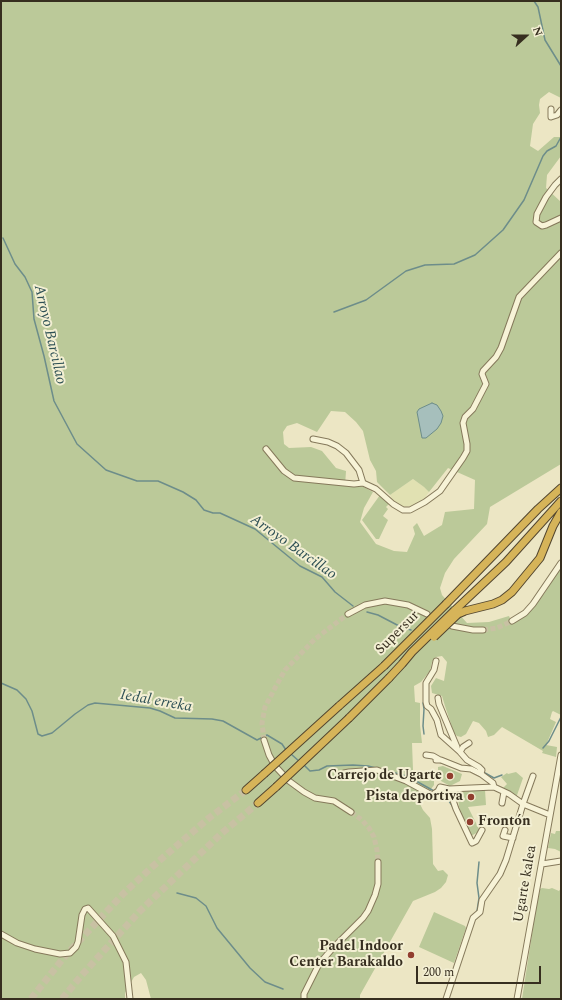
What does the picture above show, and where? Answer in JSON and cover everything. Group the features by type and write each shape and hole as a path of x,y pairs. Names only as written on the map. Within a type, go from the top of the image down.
{"highway":[{"name":"Supersur","path":"246,790 384,666 522,525 561,488"},
{"path":"456,613 506,562 561,501"},
{"path":"456,613 493,604 502,600 512,592 540,558 553,526 561,512"},
{"name":"Supersur","path":"258,803 349,718 402,664 414,656 456,613"}],"street":[{"path":"551,109 550,117 557,115 561,110"},
{"path":"561,179 554,185 546,197 537,214 536,222 542,226 546,226 561,218"},
{"path":"313,439 328,442 337,446 346,453 359,470 365,485 376,489 393,504 403,510 410,510 425,502 440,490 467,451 463,423 465,417 473,409 486,384 482,374 483,371 496,357 508,334 520,297 561,252"},
{"path":"266,449 284,471 294,478 354,484 363,482"},
{"path":"512,621 525,613 533,604 561,563"},
{"path":"348,614 365,605 385,601 408,605 427,614"},
{"path":"452,626 473,630 483,630"},
{"path":"436,661 426,683 427,706 431,709 437,720 441,735 467,760 479,767 482,770 481,774"},
{"path":"438,698 439,704 459,751"},
{"path":"264,740 269,755 275,766 289,781 315,798 334,801 351,812"},
{"path":"459,751 469,743"},
{"path":"426,755 433,756 438,760 461,768 471,769 493,783 494,787"},
{"name":"Ugarte kalea","path":"517,999 561,755"},
{"path":"344,773 378,770 406,781 432,796 440,787 449,789 494,787 523,804 550,815"},
{"path":"446,999 473,918 480,912 482,900 500,874 533,776"},
{"path":"449,789 456,809 472,842 476,841 482,830"},
{"path":"502,803 504,792"},
{"path":"505,830 503,836 513,838"},
{"path":"544,851 545,856 553,862"},
{"path":"542,864 561,861"},
{"path":"304,999 304,994 319,964 368,911 378,884 378,862"},
{"path":"1,934 17,943 35,949 60,954 70,953 76,947 82,915 85,909 88,908 113,936 126,962 130,984 130,999"}],"green space":[{"path":"1,1 561,1 561,98 549,92 540,99 540,113 533,124 530,146 538,151 554,137 561,137 561,156 547,175 546,188 561,202 561,464 490,507 487,524 454,559 445,573 440,588 442,595 467,623 489,622 509,616 512,623 535,604 544,594 561,567 561,715 553,711 552,712 550,719 556,722 546,745 557,747 556,757 542,753 543,751 502,727 494,735 488,737 486,731 479,723 473,721 466,734 461,737 457,736 454,733 442,696 432,693 431,686 436,678 444,681 447,662 442,656 436,657 432,662 430,671 421,682 414,686 415,702 420,703 422,743 412,743 413,770 434,776 434,785 420,804 430,818 432,829 433,864 438,871 443,870 448,875 446,882 441,888 413,901 360,995 360,999 151,999 146,980 141,973 134,977 125,993 125,999 1,999","holes":["331,411 345,412 363,431 370,460 376,471 377,482 390,495 413,479 429,492 448,468 475,480 474,509 445,512 442,525 424,536 417,523 413,527 415,534 407,552 394,551 376,544 360,522 364,508 373,492 362,486 345,486 346,471 336,468 322,451 311,447 289,448 284,444 283,432 287,426 297,423 317,432"]},
{"path":"413,479 429,492 424,499 418,503 412,506 402,507 392,499 390,495"},
{"path":"380,495 390,503 386,507 388,509 383,516 388,520 379,539 376,539 362,520"},
{"name":"Carrejo de Ugarte","path":"443,766 462,774 460,781 450,786 441,781 439,778 438,767"},
{"path":"516,772 523,778 516,798 503,788 507,784 501,777 507,773"},
{"path":"485,790 486,805 468,807 480,831 471,836 460,813 457,792"},
{"path":"556,831 561,831 561,852 548,848 551,833 555,834"},
{"path":"552,888 559,891 561,888 561,999 522,999 536,908 540,889"},
{"path":"434,912 465,926 466,928 454,963 419,947"}],"water":[{"path":"432,403 437,405 441,411 443,416 441,423 437,429 426,438 422,438 417,412 419,409"}],"waterway":[{"path":"534,1 538,7 545,40 561,66"},
{"path":"334,312 366,300 406,271 425,265 454,264 475,255 503,230 524,200 543,156 547,151 556,146 561,137"},
{"name":"Arroyo Barcillao","path":"3,238 15,264 25,277 32,292 34,319 54,401 77,444 106,470 137,481 158,481 183,492 196,500 204,510 213,513 220,513 255,529 300,566 322,577 335,592 353,606"},
{"name":"Arroyo Barcillao","path":"367,612 378,615 401,627 411,630"},
{"name":"Iedal erreka","path":"1,683 17,690 26,699 32,711 38,734 42,736 52,733 75,714 88,705 95,703 150,708 175,718 212,719 223,721 257,740 267,735 282,744 286,750"},
{"name":"Arroyo Barcillao","path":"423,703 424,734"},
{"name":"Arroyo Barcillao","path":"543,748 549,741 561,717"},
{"name":"Iedal erreka","path":"291,754 300,762"},
{"path":"303,764 310,771 319,770 327,766 368,766 407,776 434,791"},
{"name":"Arroyo Barcillao","path":"485,773 494,778 502,775"},
{"path":"437,793 447,798 453,807"},
{"path":"477,911 479,898 477,883 479,862"},
{"path":"177,893 196,898 206,906 217,928 250,968 265,982 283,989"}],"tunnel":[{"path":"264,740 262,723 265,707 285,670 315,639 348,614"},
{"path":"483,630 497,628 512,621"},
{"path":"31,999 65,956 123,894 209,818 246,790"},
{"path":"62,999 140,911 222,833 258,803"},
{"path":"351,812 362,820 374,837 378,862"}],"place":[{"name":"Carrejo de Ugarte","path":"450,776"},
{"name":"Pista deportiva","path":"471,797"},
{"name":"Frontón","path":"470,822"},
{"name":"Padel Indoor Center Barakaldo","path":"411,955"}]}
